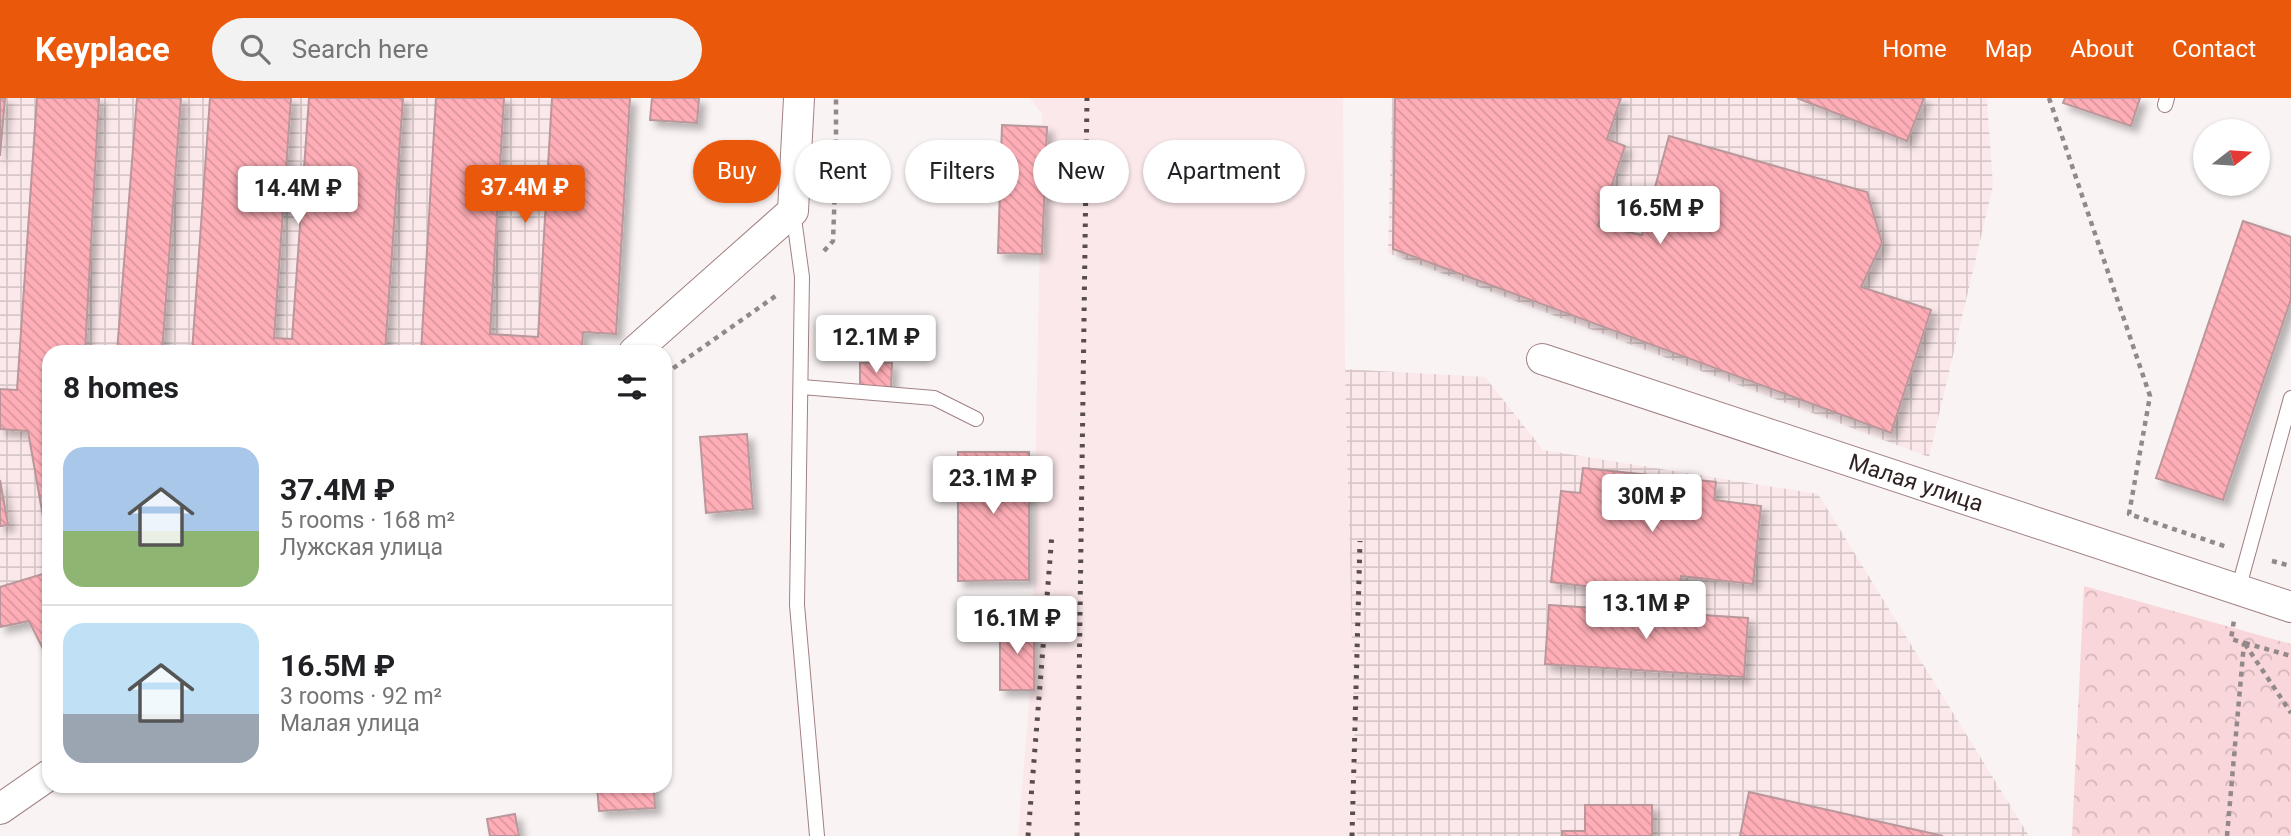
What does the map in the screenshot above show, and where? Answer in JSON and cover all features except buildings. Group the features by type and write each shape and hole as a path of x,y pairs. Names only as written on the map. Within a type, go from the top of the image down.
{"street":[{"path":"642,345 793,211 799,98"},
{"name":"Малая улица","path":"1542,359 2291,607"},
{"path":"0,809 42,780"}],"lane":[{"path":"793,211 802,277 797,605 817,836"},
{"path":"802,387 934,398 976,419"},
{"path":"2238,590 2291,398"}],"path":[{"path":"2049,98 2150,396 2129,514 2291,566"},
{"path":"2238,590 2231,639 2291,656"},
{"path":"2244,643 2291,713"},
{"path":"2227,836 2244,643"}],"shaded area":[{"path":"0,98 630,98 616,334 583,332 582,345 42,345 42,647 29,621 0,627"},
{"path":"1030,98 1343,98 1345,369 1357,836 1018,836 1029,704 1033,603 1040,203 1129,203 1129,140 1042,140 1042,114"},
{"path":"1392,98 1987,98 1993,186 1929,457 1388,253"},
{"path":"1345,369 1485,377 1543,450 1818,494 2029,836 1357,836"}],"green space":[{"path":"2084,586 2291,644 2291,836 2072,836"}],"railway":[{"path":"1077,836 1087,98"},
{"path":"1028,836 1052,534"},
{"path":"1352,836 1360,541"}]}
